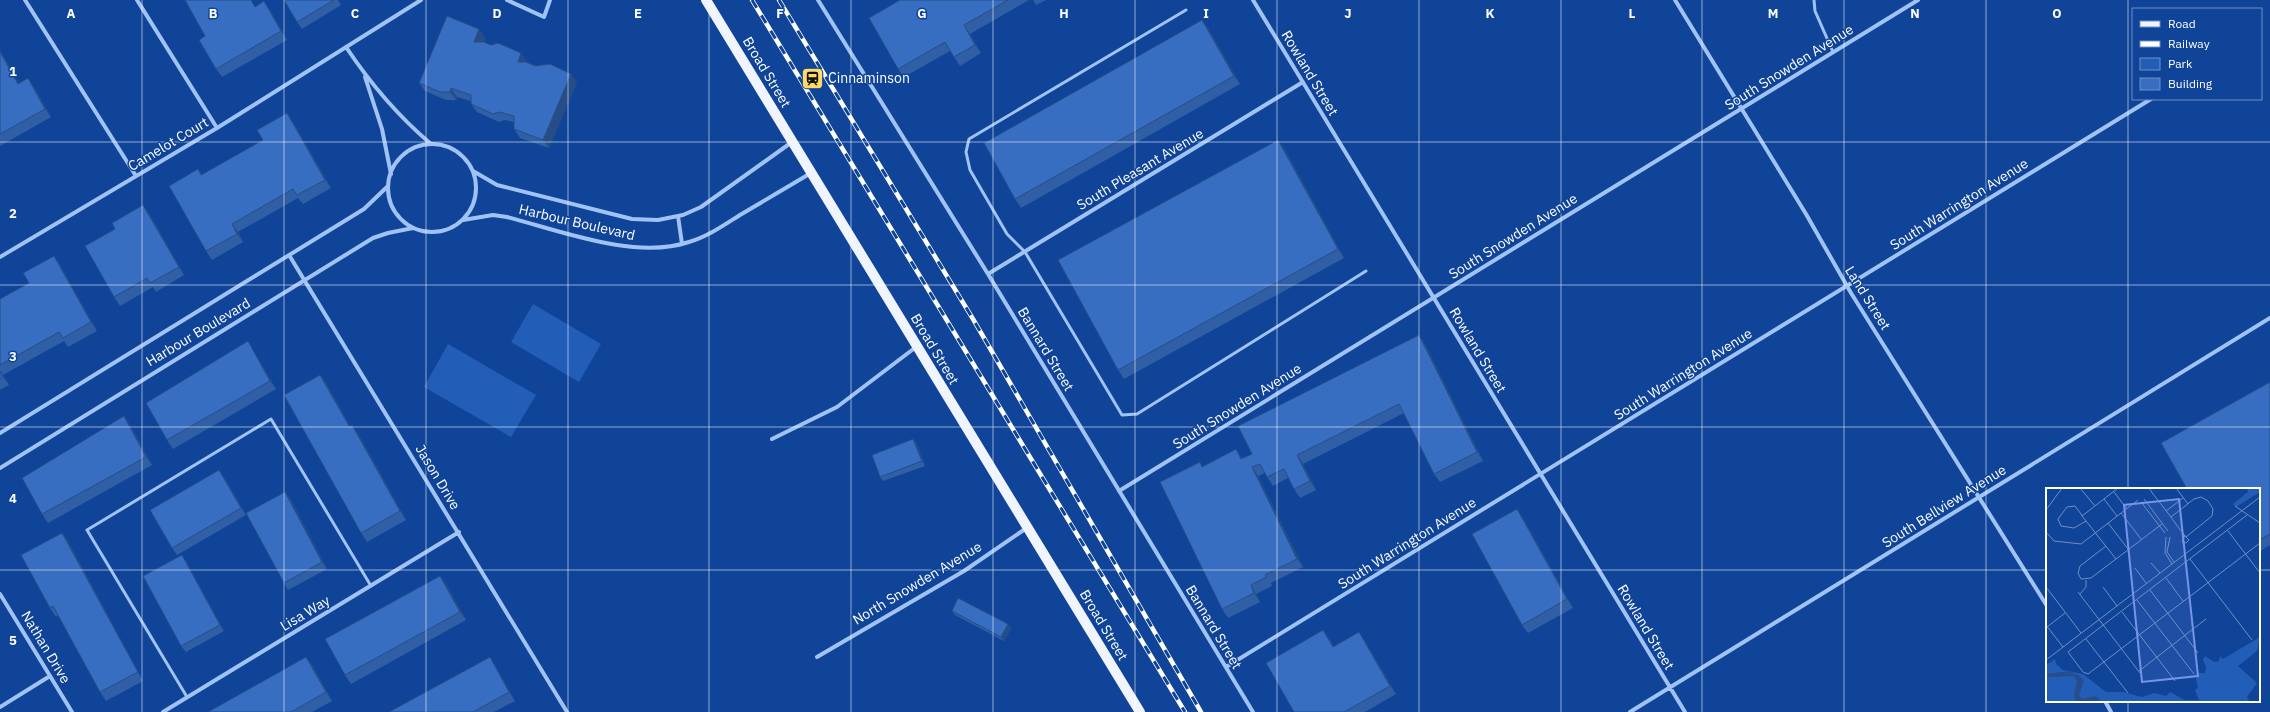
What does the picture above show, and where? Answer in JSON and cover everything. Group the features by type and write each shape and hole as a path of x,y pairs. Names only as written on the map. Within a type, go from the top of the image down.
{"main road":[{"name":"Broad Street","path":"706,0 1140,712"}],"street":[{"path":"24,0 136,176"},
{"path":"138,0 217,128"},
{"name":"Camelot Court","path":"0,257 217,128 420,0"},
{"path":"507,0 544,17 550,0"},
{"name":"Bannard Street","path":"818,0 988,274 1253,712"},
{"name":"Rowland Street","path":"1253,0 1685,712"},
{"name":"Land Street","path":"1675,0 1806,214 1847,286 2046,604"},
{"name":"South Snowden Avenue","path":"1119,491 1918,0"},
{"path":"346,47 364,74 407,124 431,144"},
{"path":"364,74 382,129 390,174"},
{"name":"South Pleasant Avenue","path":"988,274 1303,82"},
{"name":"South Warrington Avenue","path":"1226,667 2149,100"},
{"name":"Harbour Boulevard","path":"472,171 497,185 632,219 658,220 678,216 701,207 793,142"},
{"path":"413,228 399,217 392,205 388,186 390,174 396,163 408,151 431,144"},
{"name":"Harbour Boulevard","path":"431,144 443,146 462,156 472,171 476,192 472,207 463,220"},
{"name":"Harbour Boulevard","path":"0,468 373,238 388,232 413,228 428,232 446,230 463,220 493,215 507,217 614,244 638,248 664,248 682,244 710,234 811,172"},
{"name":"Harbour Boulevard","path":"0,433 364,209 388,186"},
{"path":"678,216 682,244"},
{"name":"Jason Drive","path":"289,255 306,280 567,712"},
{"name":"South Bellview Avenue","path":"1630,712 2270,318"},
{"path":"772,439 837,407 917,346"},
{"name":"North Snowden Avenue","path":"817,657 964,571 1028,527"},
{"name":"Lisa Way","path":"163,712 459,532"},
{"name":"Nathan Drive","path":"0,594 72,712"},
{"path":"0,707 50,676"},
{"path":"2106,702 2111,712"}],"lane":[{"path":"1814,0 1815,11 1833,52"},
{"path":"1186,10 969,139 966,152 970,170 1007,234 1024,252 1122,415 1137,414 1366,271"},
{"path":"187,697 87,530 271,419 371,586"}],"green space":[{"path":"533,304 601,344 579,382 511,342"},
{"path":"448,344 536,395 511,437 424,387"}],"building":[{"path":"185,0 251,0 255,7 264,1 281,31 216,69 199,40 205,36"},
{"path":"284,0 334,0 297,22"},
{"path":"900,0 1008,0 964,25 975,45 954,57 945,42 898,69 869,18"},
{"path":"447,16 479,29 474,42 484,42 491,45 498,43 521,53 518,62 526,62 535,66 550,64 571,74 543,140 514,129 514,116 499,112 493,114 471,104 471,95 451,88 450,92 440,92 419,83"},
{"path":"1202,20 1234,76 1015,199 984,143"},
{"path":"0,52 18,84 28,78 45,109 0,134"},
{"path":"287,113 325,180 297,195 293,189 232,224 237,234 206,251 169,186 198,169 201,175 263,140 257,130"},
{"path":"1278,140 1338,249 1118,370 1058,260"},
{"path":"143,205 179,267 150,283 147,278 114,297 85,246 115,229 112,223"},
{"path":"54,256 91,322 63,338 59,332 0,365 0,299 29,283 23,273"},
{"path":"1419,335 1477,452 1434,474 1399,404 1297,455 1310,481 1294,489 1284,469 1267,477 1260,464 1252,467 1297,559 1265,575 1266,577 1251,585 1254,593 1222,609 1160,482 1200,462 1202,467 1236,449 1241,459 1252,454 1238,426"},
{"path":"248,341 270,381 167,440 146,403"},
{"path":"0,371 3,377 0,379"},
{"path":"320,375 349,426 352,425 400,511 361,533 284,395"},
{"path":"2270,382 2270,534 2260,539 2260,488 2186,488 2161,443"},
{"path":"124,416 146,457 42,514 22,478"},
{"path":"913,439 922,461 880,477 872,455"},
{"path":"219,470 241,508 172,548 150,510"},
{"path":"285,492 322,562 284,583 246,513"},
{"path":"1517,509 1567,599 1522,625 1472,534"},
{"path":"62,533 138,672 100,692 53,606 50,608 21,555"},
{"path":"182,555 220,625 181,646 143,576"},
{"path":"440,576 460,612 345,675 325,639"},
{"path":"958,598 1008,624 1001,637 952,611"},
{"path":"1323,630 1333,647 1359,632 1390,686 1344,712 1294,712 1266,663"},
{"path":"306,657 326,692 291,712 208,712"},
{"path":"490,657 509,692 473,712 389,712"}],"railway":[{"path":"752,0 1185,712"},
{"path":"779,0 973,319 1201,712"}],"place":[{"name":"Cinnaminson","path":"812,78"}]}
